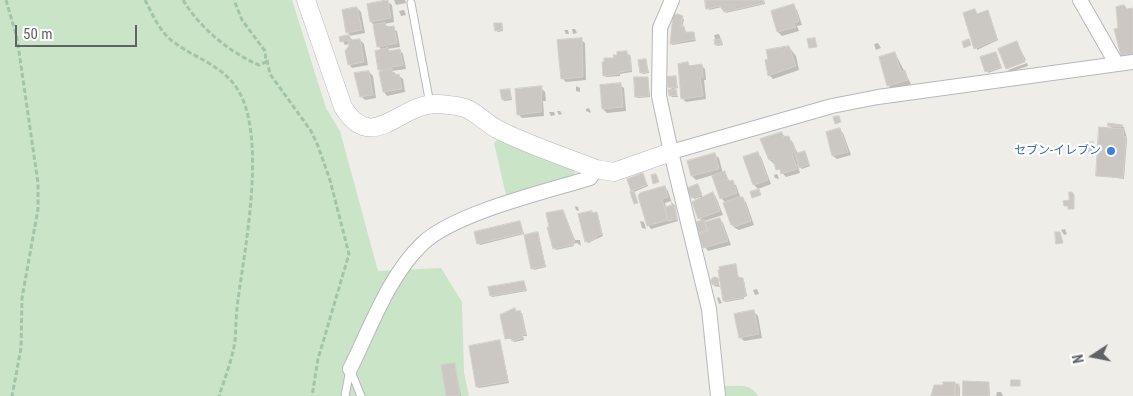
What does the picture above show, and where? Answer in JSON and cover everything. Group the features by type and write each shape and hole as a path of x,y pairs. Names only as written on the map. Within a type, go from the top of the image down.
{"street":[{"path":"306,0 343,107 359,126 374,128 385,126 397,118 430,104 465,108 496,128 596,169 614,172 671,152 832,106 878,97 1116,62 1133,62"},
{"path":"672,0 660,28 659,96 709,309 718,396"},
{"path":"1080,0 1116,62"},
{"path":"350,369 391,287 406,262 423,243 461,219 590,178 596,169"}],"lane":[{"path":"411,3 430,104"},
{"path":"345,396 350,369"},
{"path":"350,369 361,396"}],"path":[{"path":"6,0 17,38 38,183 38,210 22,298 21,348 12,396"},
{"path":"145,0 166,35 174,43 216,67 236,85 243,97 248,117 252,164 249,219 237,301 231,360 219,396"},
{"path":"183,0 190,11 212,35 241,57 259,65 267,60"},
{"path":"234,0 242,20 265,51 270,74 311,131 318,146 330,180 349,254 318,359 312,396"}],"green space":[{"path":"0,0 292,0 326,108 340,131 378,271 441,268 462,302 464,373 469,396 0,396"},
{"path":"500,137 573,166 576,178 511,198 506,195 494,143"},
{"path":"725,386 748,387 758,396 726,396"}],"building":[{"path":"388,0 391,18 370,22 367,4"},
{"path":"705,0 763,0 764,3 724,12 720,6 706,9"},
{"path":"794,4 799,21 794,23 796,27 777,32 771,11"},
{"path":"1124,5 1127,9 1132,8 1133,11 1133,55 1128,57 1127,54 1121,56 1114,29 1118,28 1116,7"},
{"path":"357,7 362,30 346,33 342,10"},
{"path":"975,9 977,14 988,10 997,39 974,49 963,13"},
{"path":"673,15 683,16 681,27 684,26 685,32 694,32 695,39 670,44"},
{"path":"385,23 386,27 394,26 397,43 377,47 373,25"},
{"path":"494,23 502,23 502,30 495,31"},
{"path":"349,35 350,40 340,42 339,37"},
{"path":"582,38 583,77 561,79 557,40"},
{"path":"815,38 817,47 809,48 807,39"},
{"path":"360,39 364,62 348,65 345,51 349,46 348,41"},
{"path":"721,39 722,44 715,45 714,40"},
{"path":"969,39 971,45 964,48 962,42"},
{"path":"1017,41 1025,62 1006,69 998,49"},
{"path":"789,46 796,66 768,76 765,60 768,59 766,50"},
{"path":"388,48 389,51 400,49 403,65 378,70 375,51"},
{"path":"627,51 627,55 630,55 631,70 603,76 602,62 604,62 604,58 614,58 613,55 617,55 617,52"},
{"path":"895,52 901,72 905,70 908,80 887,86 879,57"},
{"path":"996,52 1001,67 985,72 980,57"},
{"path":"646,59 648,72 640,73 638,60"},
{"path":"688,62 689,66 702,64 703,77 700,77 703,96 681,99 678,64"},
{"path":"392,69 393,75 399,74 402,89 383,92 379,72"},
{"path":"369,71 373,95 360,97 354,73"},
{"path":"676,76 677,87 668,88 667,77"},
{"path":"634,77 648,77 649,96 635,97"},
{"path":"621,83 623,107 602,109 600,85"},
{"path":"542,86 541,112 517,115 515,89"},
{"path":"510,89 511,98 502,100 500,90"},
{"path":"676,89 677,95 669,96 668,90"},
{"path":"839,116 841,122 835,124 833,117"},
{"path":"1108,123 1123,125 1122,127 1108,126"},
{"path":"1099,127 1124,129 1123,136 1126,137 1123,178 1096,176"},
{"path":"840,128 848,152 832,156 826,132"},
{"path":"782,132 783,137 789,136 791,143 793,143 796,152 792,153 797,169 781,174 780,169 776,170 773,159 769,160 760,139"},
{"path":"1093,142 1094,150 1085,152 1084,143"},
{"path":"805,151 809,164 799,168 795,154"},
{"path":"758,152 768,180 753,185 743,157"},
{"path":"715,153 719,169 691,176 687,161"},
{"path":"725,171 728,181 733,180 737,193 720,199 712,176"},
{"path":"643,173 647,185 631,191 627,179"},
{"path":"656,174 659,182 653,184 651,175"},
{"path":"698,184 702,195 691,198 687,188"},
{"path":"665,186 668,197 662,199 668,220 647,226 638,196 640,193"},
{"path":"759,189 761,195 752,198 750,192"},
{"path":"634,191 638,203 634,204 630,192"},
{"path":"713,192 720,211 698,219 692,202"},
{"path":"1069,192 1072,192 1074,195 1074,209 1068,209 1068,206 1064,206 1063,201 1069,200"},
{"path":"743,197 751,221 734,227 733,224 731,225 723,203"},
{"path":"674,205 677,219 668,221 665,207"},
{"path":"563,210 575,242 572,242 573,245 553,249 547,227 549,227 546,213"},
{"path":"592,211 592,213 597,212 602,234 596,236 596,239 585,242 578,214"},
{"path":"720,218 728,241 703,248 699,234 708,231 705,222"},
{"path":"704,220 707,230 699,233 696,222"},
{"path":"520,221 523,233 477,244 474,232"},
{"path":"538,232 545,266 531,269 524,235"},
{"path":"1055,232 1060,232 1063,243 1056,244"},
{"path":"736,264 738,277 743,278 746,295 743,298 723,301 719,267"},
{"path":"715,277 719,281 715,285 711,281"},
{"path":"524,281 526,290 490,296 488,287"},
{"path":"515,308 516,312 520,310 526,334 522,335 523,338 512,341 511,338 505,339 500,315"},
{"path":"754,310 759,334 739,338 734,314"},
{"path":"500,340 508,381 476,387 469,346"},
{"path":"455,363 460,396 446,396 441,365"},
{"path":"1011,380 1020,380 1020,386 1011,386"},
{"path":"963,381 989,382 989,396 963,396"},
{"path":"943,382 955,382 955,396 931,396 934,385 943,385"},
{"path":"955,384 959,384 959,396 955,396"}],"place":[{"name":"セブン-イレブン","path":"1111,151"}]}
